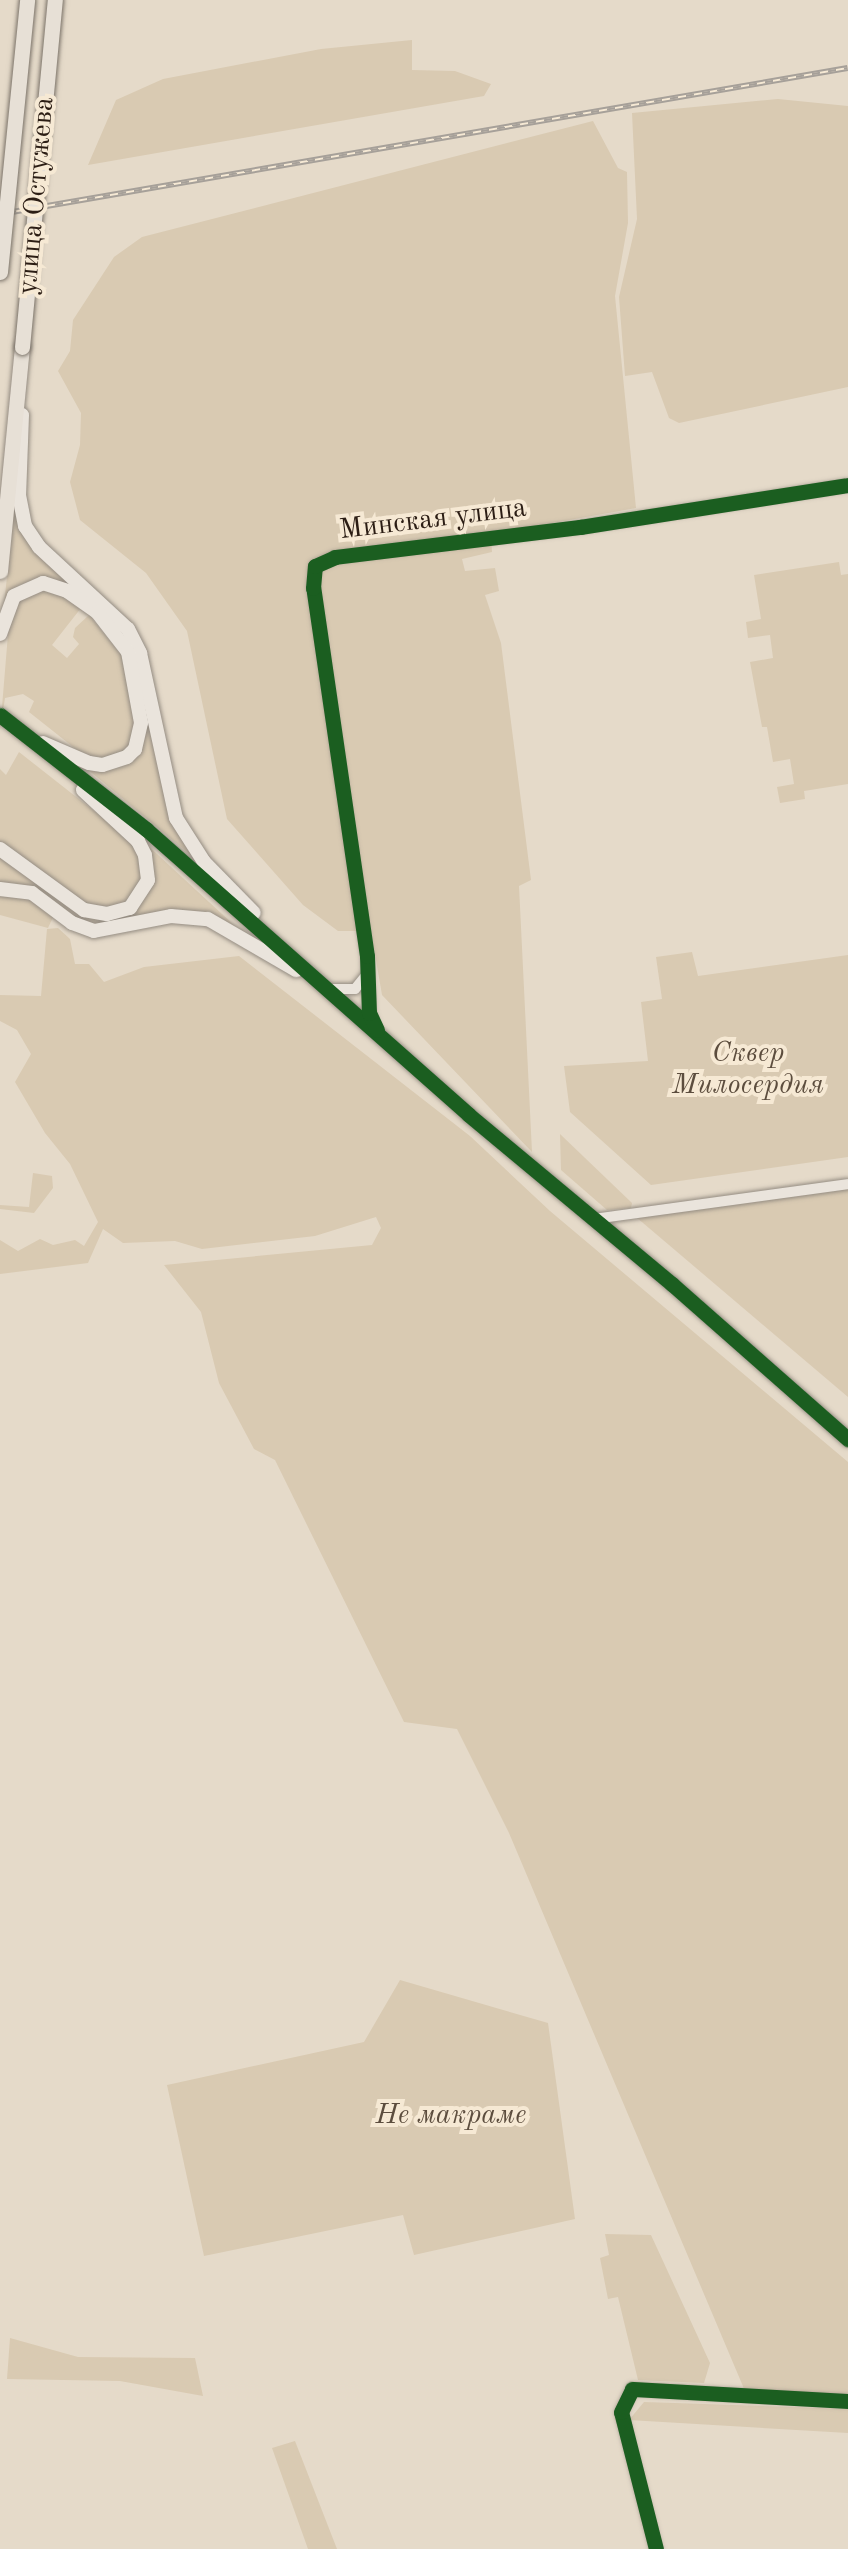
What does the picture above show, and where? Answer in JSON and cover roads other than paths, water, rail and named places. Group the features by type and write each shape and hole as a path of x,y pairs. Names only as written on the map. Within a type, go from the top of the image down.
{"main road":[{"name":"улица Остужева","path":"0,272 27,0"},
{"name":"улица Остужева","path":"0,571 55,0"}],"street":[{"path":"22,347 19,495 25,526 39,547 128,629 140,653 166,784 180,827 204,862 309,972"},
{"name":"Минская улица","path":"377,1030 369,1013 368,974 313,588 312,571 319,562 848,485"},
{"path":"0,634 14,596 43,584 66,590 96,612 128,652 141,723 135,748 127,757 114,763 88,763 28,737"},
{"path":"0,715 146,830 848,1439"},
{"path":"0,848 56,894 97,914 130,908 148,880 145,854 138,842 28,737"},
{"path":"0,889 24,890 72,923 94,931 171,916 208,918 326,988 355,989 368,974"},
{"path":"592,1220 848,1184"},
{"path":"656,2549 621,2412 632,2389 848,2401"}],"railway":[{"path":"0,214 848,68"}],"park label":[{"name":"Сквер Милосердия","path":"748,1070"},
{"name":"Не макраме","path":"451,2116"}]}
